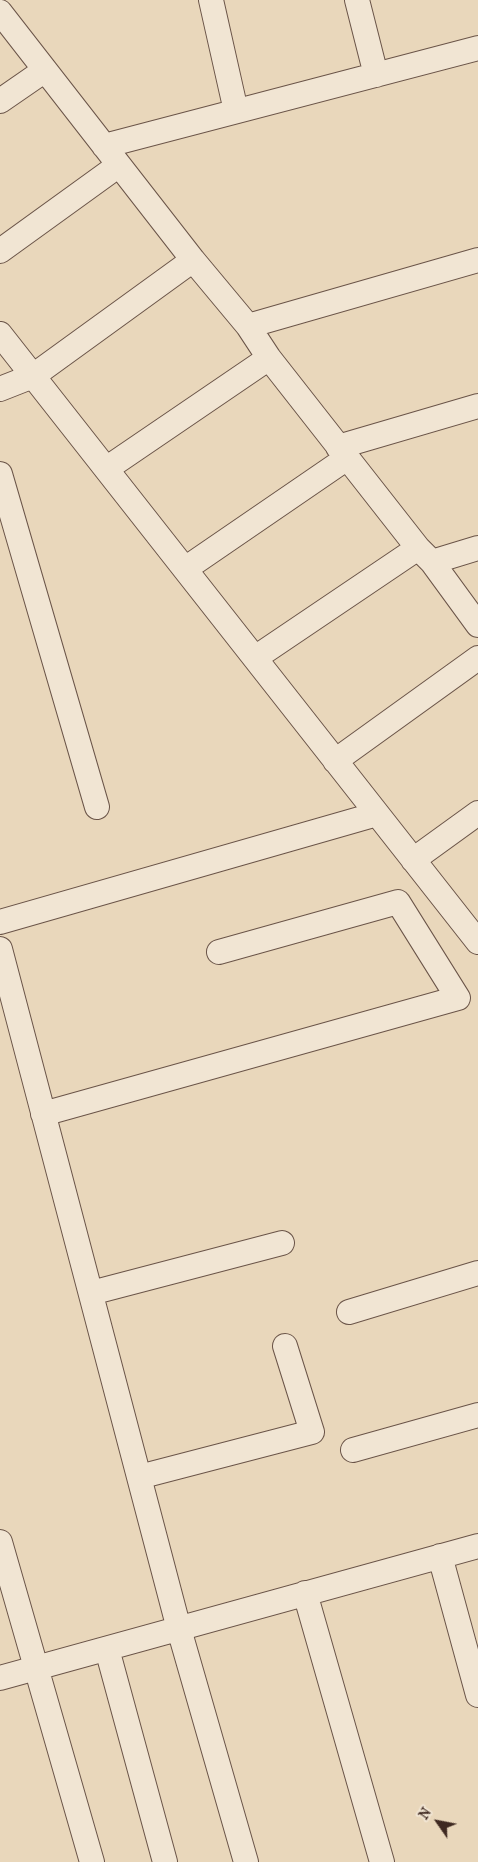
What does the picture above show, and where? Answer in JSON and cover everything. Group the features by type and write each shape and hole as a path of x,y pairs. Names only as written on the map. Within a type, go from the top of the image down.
{"street":[{"path":"210,0 236,111"},
{"path":"357,0 376,75"},
{"path":"0,12 193,260 248,326 269,358 478,625"},
{"path":"104,146 478,48"},
{"path":"0,101 45,70"},
{"path":"0,251 119,165"},
{"path":"0,390 33,376 193,260"},
{"path":"248,326 478,260"},
{"path":"0,334 478,942"},
{"path":"106,469 269,358"},
{"path":"185,569 343,452 478,406"},
{"path":"0,474 97,807"},
{"path":"255,658 425,555 478,548"},
{"path":"335,760 478,658"},
{"path":"413,860 478,813"},
{"path":"0,922 377,814"},
{"path":"43,1114 458,998 398,902 219,952"},
{"path":"0,948 179,1628 246,1862"},
{"path":"91,1293 282,1243"},
{"path":"349,1312 478,1273"},
{"path":"139,1477 312,1432 285,1346"},
{"path":"353,1450 478,1415"},
{"path":"0,1542 92,1862"},
{"path":"0,1678 478,1546"},
{"path":"440,1556 478,1694"},
{"path":"305,1594 382,1862"},
{"path":"107,1649 165,1862"}]}
